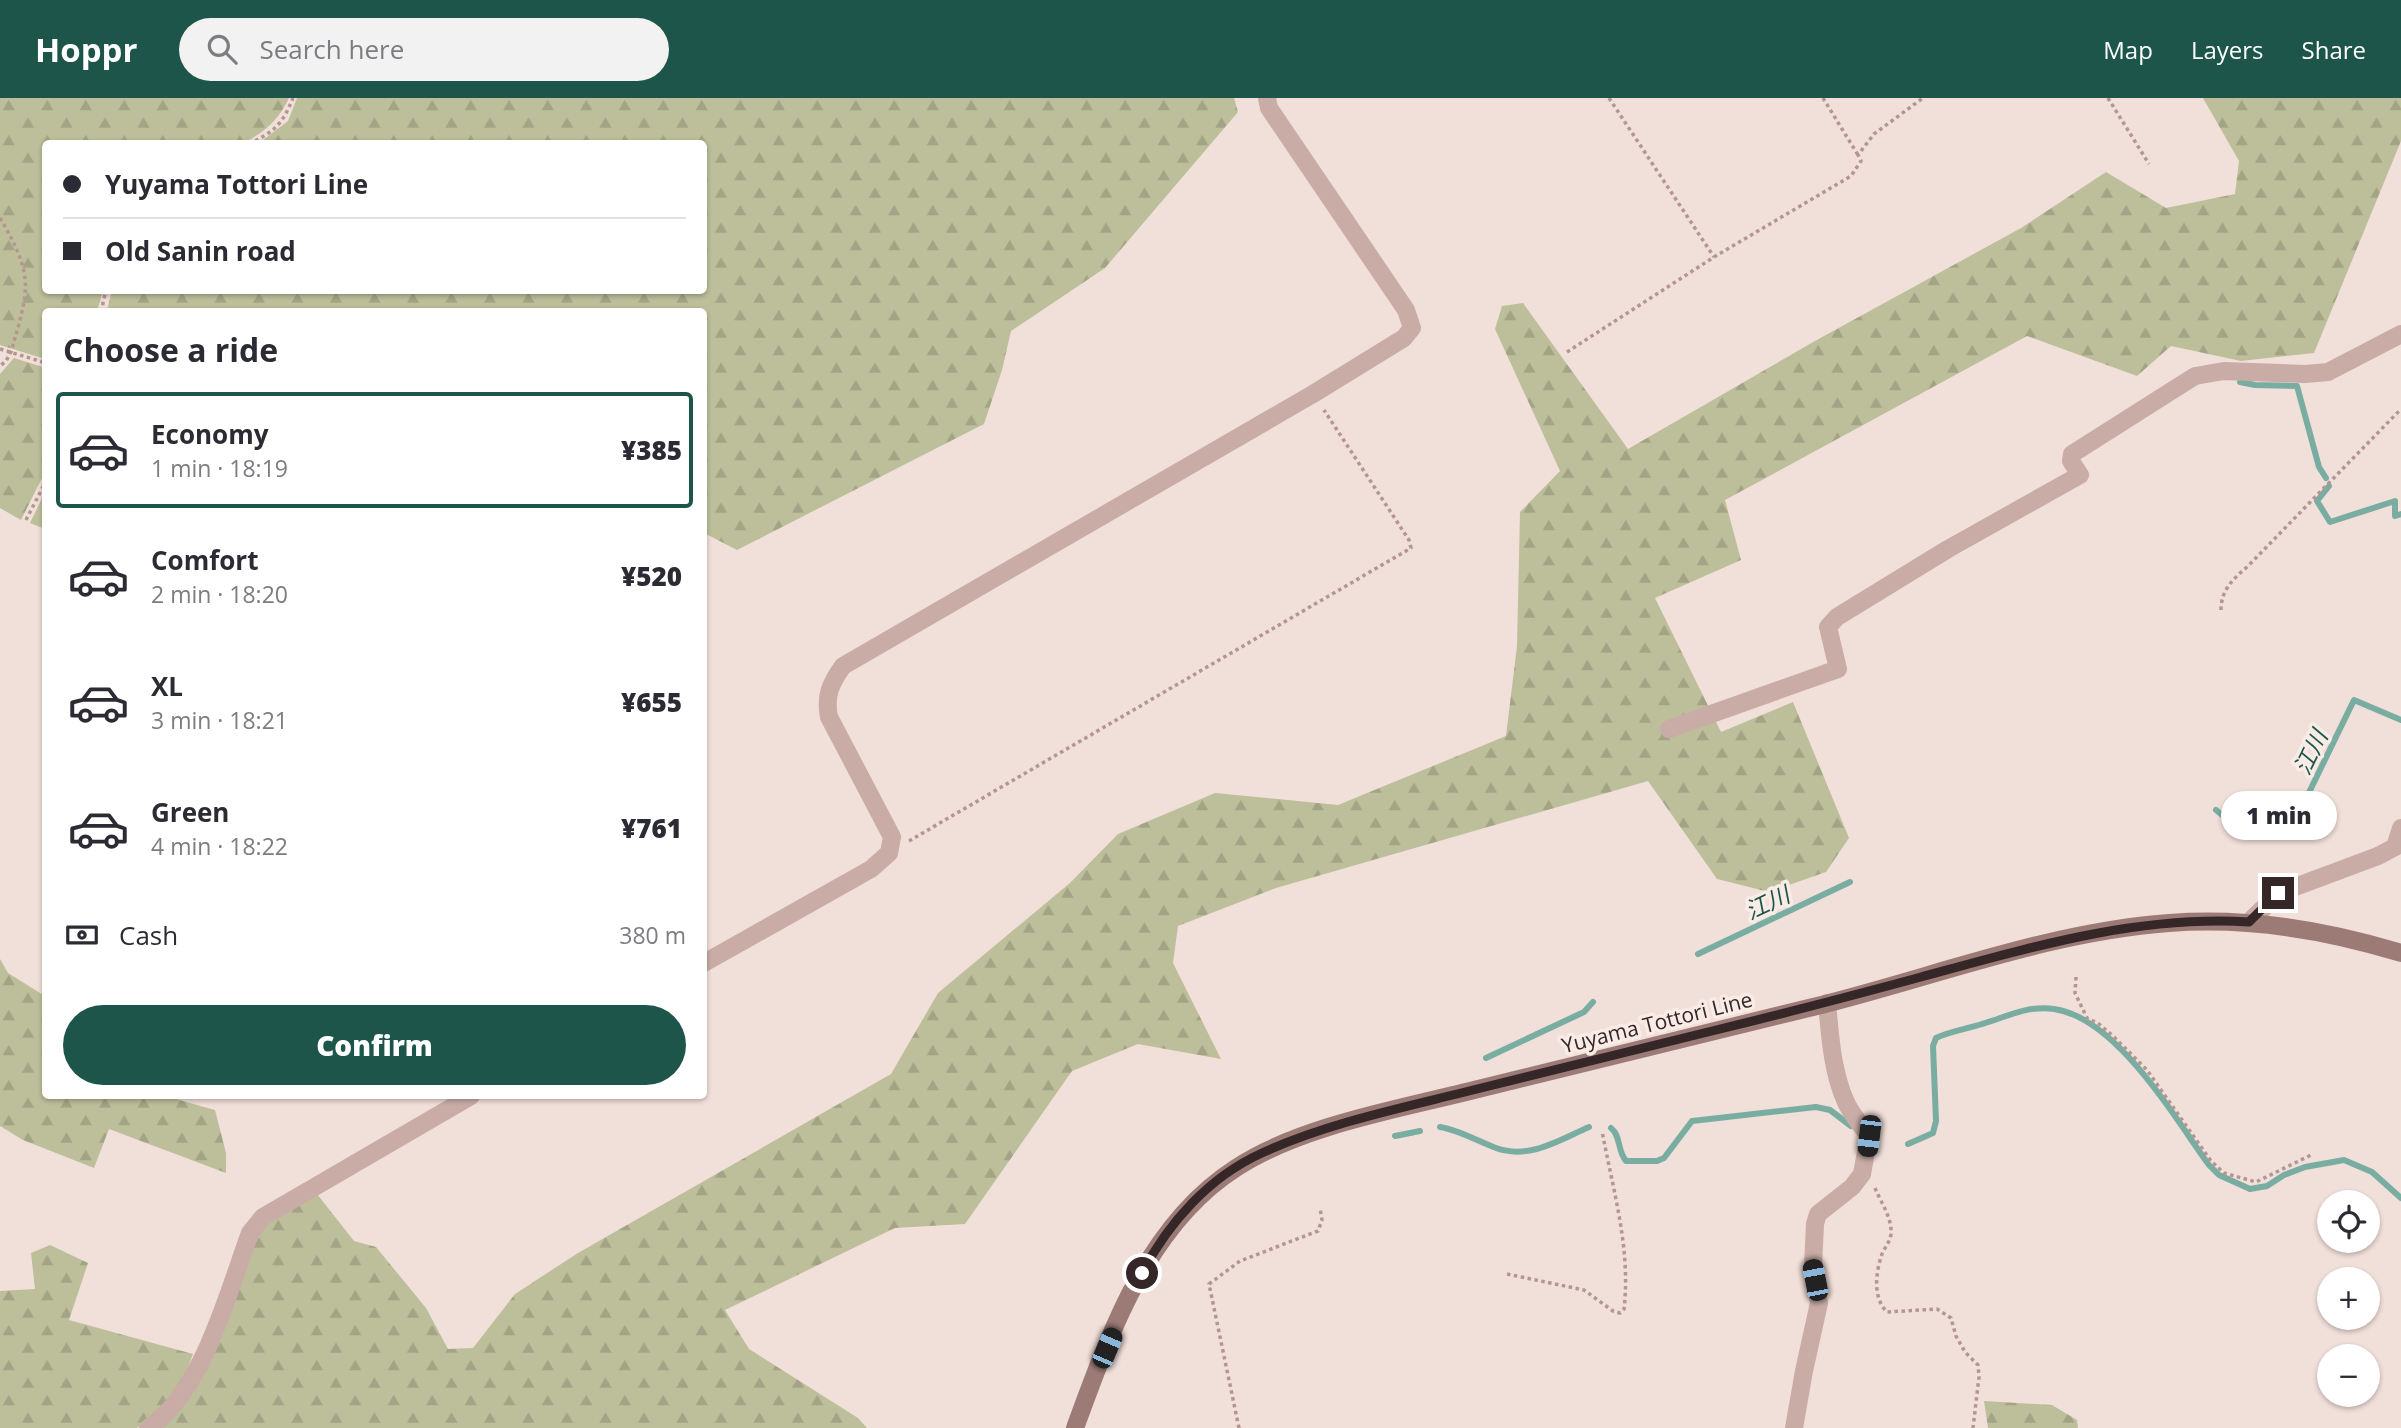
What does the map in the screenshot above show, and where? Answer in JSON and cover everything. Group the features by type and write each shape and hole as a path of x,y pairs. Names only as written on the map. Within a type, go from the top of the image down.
{"main road":[{"name":"Yuyama Tottori Line","path":"1074,1428 1115,1328 1149,1259 1179,1217 1196,1198 1236,1167 1260,1153 1290,1141 1371,1116 1827,1003 1997,956 2090,935 2163,923 2223,920 2347,939 2401,953"}],"street":[{"path":"707,961 871,869 889,853 892,837 829,717 826,701 831,683 843,666 1313,394 1404,338 1412,328 1406,310 1269,108 1267,98"},
{"path":"1670,729 1838,669 1828,626 1838,617 1948,549 2080,475 2071,461 2072,454 2195,376 2224,371 2305,374 2328,372 2401,334"},
{"path":"2249,922 2278,893 2398,848 2401,828"},
{"path":"1794,1428 1819,1303 1812,1266 1815,1224 1818,1214 1852,1187 1862,1174 1869,1136 1842,1092 1832,1046 1827,1003"},
{"path":"148,1428 183,1395 205,1353 250,1233 263,1217 466,1099"}],"path":[{"path":"257,140 284,120 293,98"},
{"path":"1609,98 1714,257"},
{"path":"1567,352 1714,257 1851,176 1861,161 1823,98"},
{"path":"1858,155 1874,134 1923,98"},
{"path":"2108,98 2149,164"},
{"path":"0,218 24,265 27,290 11,352 0,366"},
{"path":"0,349 42,362"},
{"path":"889,853 1411,548 1409,540 1313,394"},
{"path":"2221,610 2221,600 2231,580 2247,567 2401,409"},
{"path":"26,520 42,489"},
{"path":"2076,977 2075,993 2087,1018 2114,1037 2147,1070 2186,1128 2211,1161 2224,1173 2256,1182 2311,1154"},
{"path":"1507,1274 1584,1290 1613,1311 1620,1313 1623,1310 1626,1293 1620,1220 1602,1130"},
{"path":"1871,1177 1891,1225 1891,1239 1883,1251 1875,1278 1882,1307 1887,1312 1937,1309 1951,1318 1956,1336 1965,1352 1978,1365 1973,1428"},
{"path":"1239,1428 1209,1284 1240,1261 1318,1231 1322,1220 1320,1208"}],"green space":[{"path":"0,98 289,98 270,125 248,140 42,140 42,294 102,294 98,308 42,308 42,358 0,345"},
{"path":"297,98 1234,98 1238,112 1105,268 1011,331 1002,370 984,424 737,550 707,535 707,308 108,308 111,294 707,294 707,140 263,140 288,121"},
{"path":"2203,98 2401,98 2401,141 2314,353 2241,361 2171,346 2137,376 2027,336 1725,500 1741,560 1655,598 1721,732 1793,702 1849,838 1826,872 1769,892 1717,879 1648,781 1276,888 1178,926 1173,963 1221,1059 1138,1044 1072,1071 965,1224 895,1228 725,1310 749,1349 858,1418 867,1428 160,1428 252,1240 269,1222 317,1194 354,1241 376,1247 426,1308 448,1349 473,1348 515,1294 578,1253 891,1074 938,993 1070,883 1118,834 1215,793 1338,805 1506,736 1517,646 1520,512 1560,471 1495,329 1502,306 1523,303 1628,449 1815,341 2021,228 2106,172 2166,208 2235,194 2239,161"},
{"path":"14,358 42,367 42,478 21,520 0,508 0,374"},
{"path":"42,498 42,528 30,523"},
{"path":"0,959 8,973 42,994 42,1099 176,1099 215,1110 226,1153 226,1173 109,1129 94,1168 23,1140 0,1126"},
{"path":"50,1245 88,1263 69,1320 193,1354 180,1389 157,1413 137,1428 0,1428 0,1291 35,1289 31,1253"},
{"path":"1984,1401 2052,1405 2077,1420 2078,1428 1988,1428"}],"waterway":[{"path":"2240,382 2297,386 2319,467 2326,478"},
{"path":"2329,486 2317,501 2330,522 2395,501 2395,516 2401,514"},
{"name":"江川","path":"2216,810 2232,823 2242,827 2253,806 2265,805 2300,811 2354,700 2401,720"},
{"name":"江川","path":"1698,954 1850,882"},
{"name":"江川","path":"1486,1058 1584,1012 1593,1002"},
{"path":"1908,1144 1933,1133 1936,1121 1933,1046 1936,1038 2026,1010 2054,1009 2077,1016 2100,1030 2122,1050 2142,1072 2219,1175 2250,1189 2267,1186 2284,1175 2305,1167 2344,1160 2372,1172 2401,1198"},
{"path":"1611,1128 1626,1161 1657,1161 1664,1158 1692,1121 1816,1107 1830,1110 1851,1126"},
{"path":"1440,1127 1496,1148 1520,1152 1544,1147 1589,1127"},
{"path":"1395,1136 1420,1131"}],"route":[{"path":"1142,1273 1164,1235 1196,1198 1215,1182 1260,1153 1321,1130 1827,1003 2044,944 2163,923 2223,920 2249,922 2278,893"}]}
